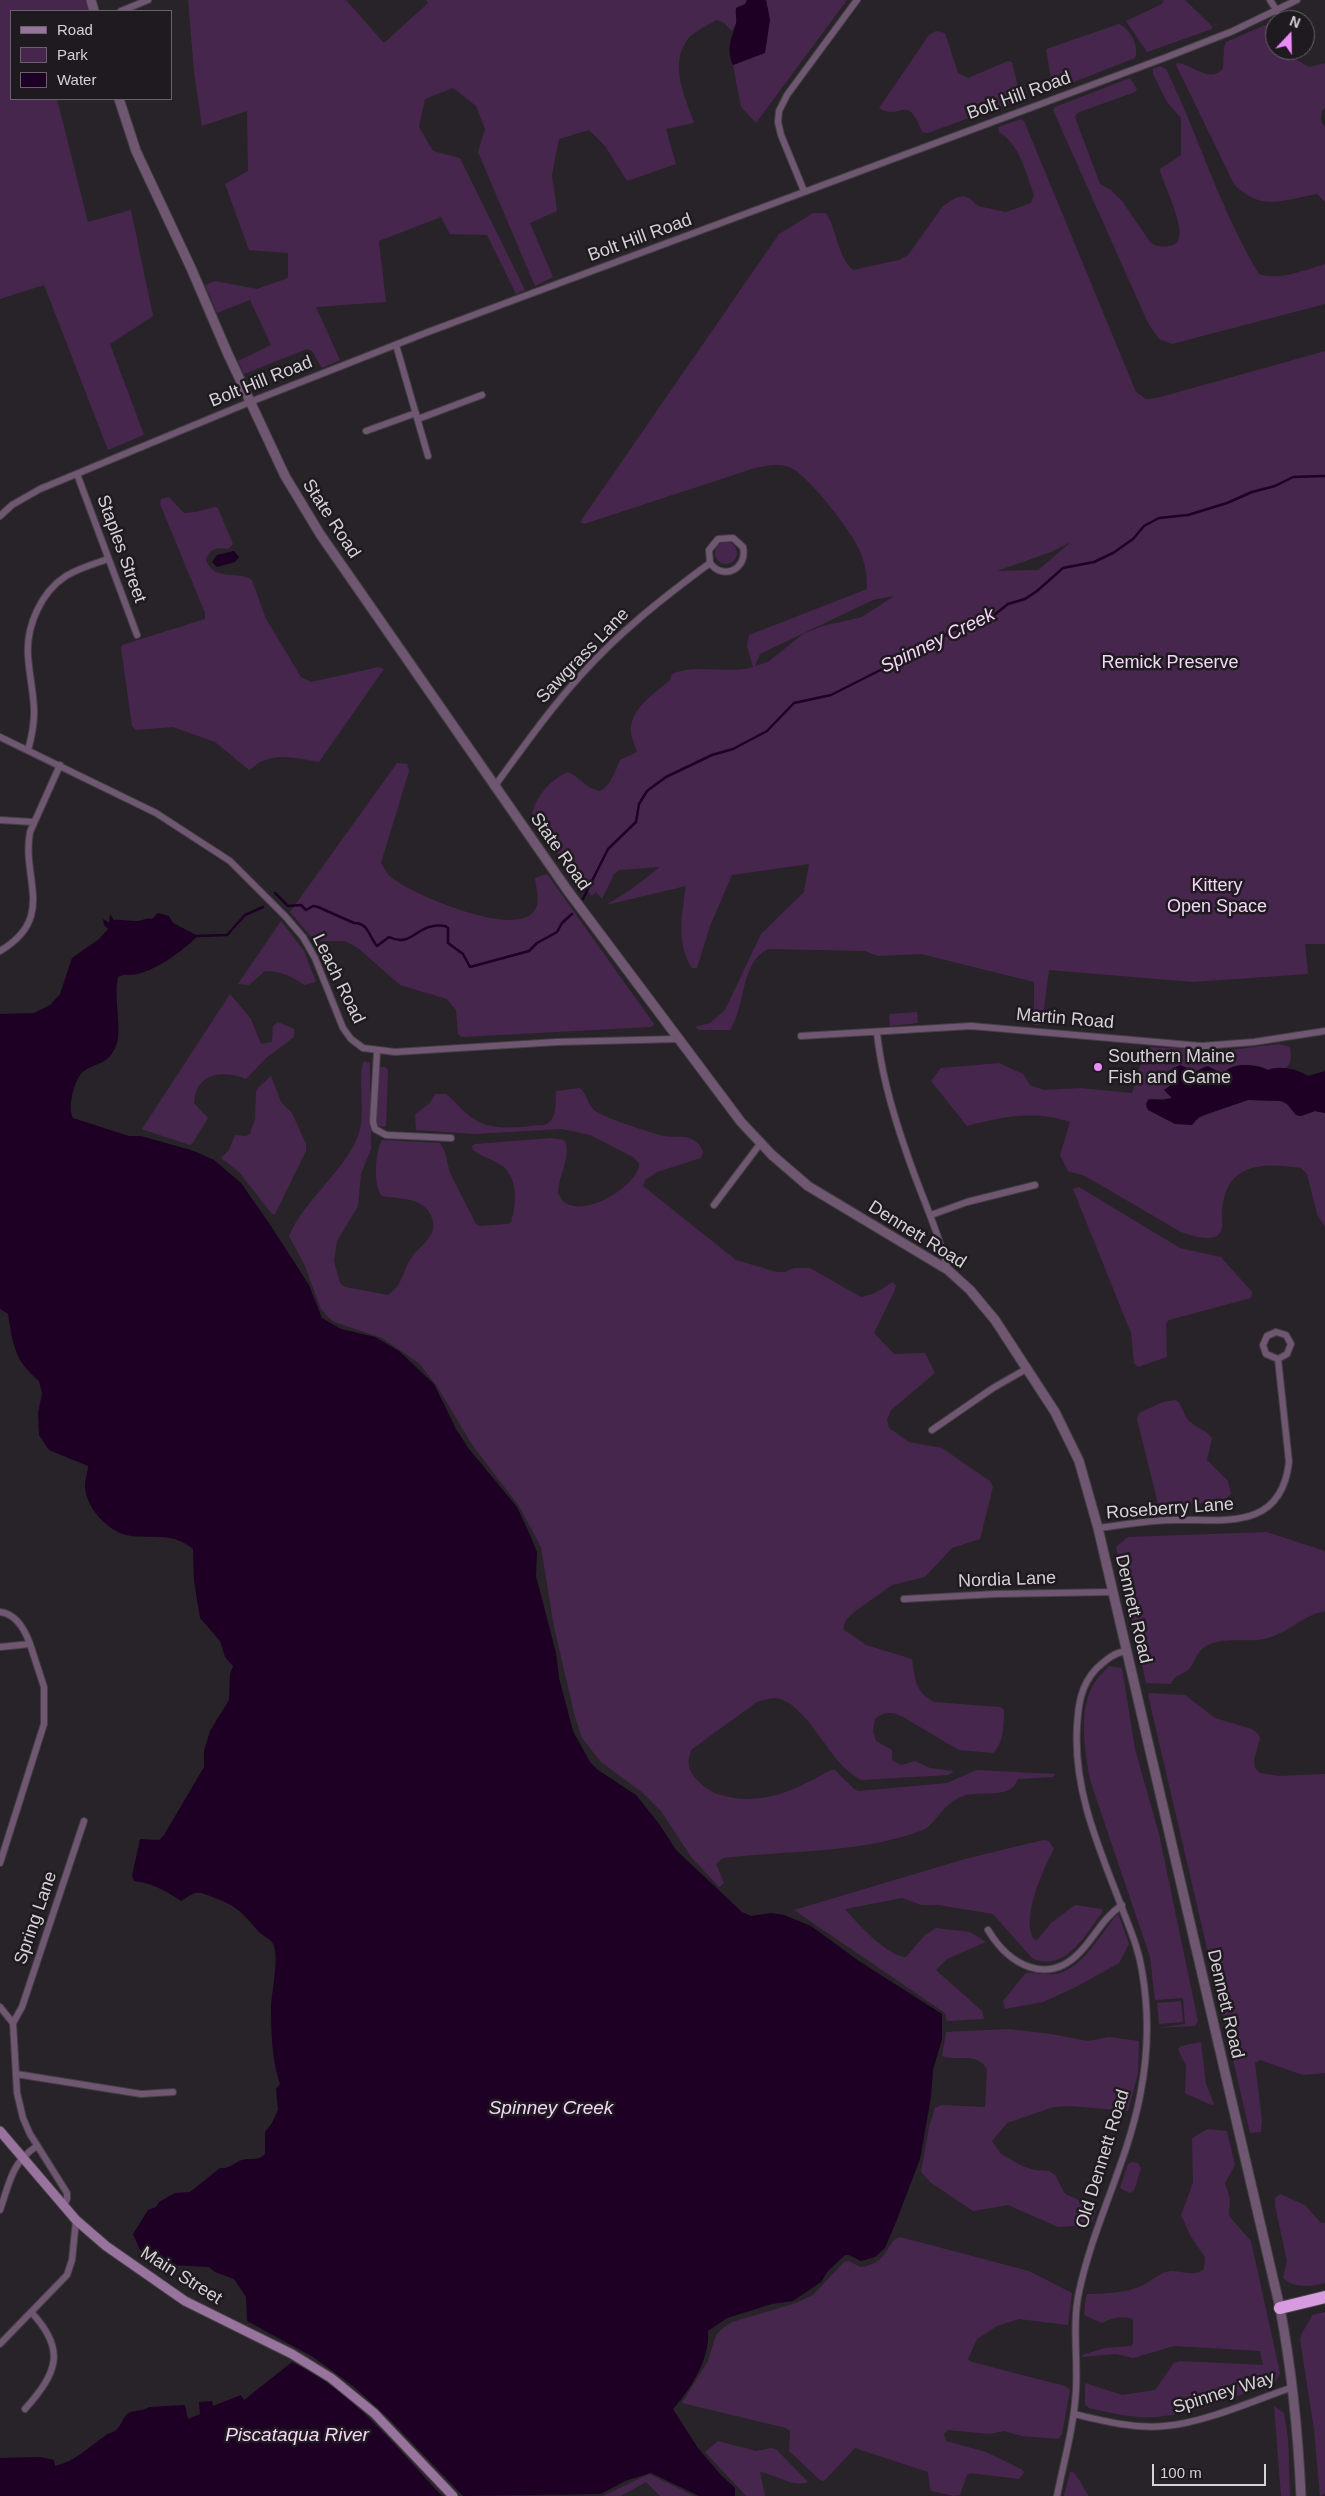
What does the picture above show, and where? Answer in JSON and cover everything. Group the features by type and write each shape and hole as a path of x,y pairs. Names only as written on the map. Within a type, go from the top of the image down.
{"highway":[{"path":"1280,2308 1325,2297"}],"main road":[{"name":"Main Street","path":"0,2131 76,2220 106,2246 162,2287 197,2308 304,2360 342,2387 374,2413 452,2496"}],"street":[{"path":"123,10 148,0"},
{"path":"804,191 781,135 778,111 787,95 856,0"},
{"name":"Bolt Hill Road","path":"1279,10 1297,0"},
{"name":"Bolt Hill Road","path":"0,516 12,505 28,495 250,402 804,191 1101,82 1234,31 1265,17"},
{"name":"State Road","path":"119,100 136,151 285,476 308,515 494,787 586,917"},
{"path":"396,345 428,456"},
{"path":"366,430 482,395"},
{"name":"Staples Street","path":"77,474 137,635"},
{"path":"718,538 733,538 743,547 743,561 733,571 719,571 710,562 709,550 718,538"},
{"path":"28,750 36,711 28,648 33,620 50,591 60,580 74,572 108,559"},
{"name":"Sawgrass Lane","path":"494,787 544,718 596,659 635,621 710,562"},
{"name":"Leach Road","path":"0,737 156,813 230,861 285,916 303,938 315,958 337,1014 348,1035 363,1048 378,1052 678,1039"},
{"path":"0,951 21,934 31,914 34,891 29,843 33,822 60,765"},
{"path":"0,820 33,822"},
{"name":"Dennett Road","path":"586,917 760,1144 785,1167 830,1200 948,1270 980,1300 1028,1368 1055,1412 1073,1447 1086,1481 1098,1528 1280,2308 1299,2436 1301,2496"},
{"name":"Martin Road","path":"801,1036 971,1026 1202,1046 1254,1042 1325,1031"},
{"path":"877,1032 881,1061 906,1151 931,1215 948,1270"},
{"path":"378,1052 372,1122 375,1129 386,1135 451,1138"},
{"path":"714,1205 760,1144"},
{"path":"931,1215 967,1202 1035,1185"},
{"path":"1276,1332 1286,1335 1291,1344 1287,1354 1278,1359 1266,1354 1263,1345 1267,1336 1276,1332"},
{"name":"Roseberry Lane","path":"1098,1528 1174,1520 1237,1520 1258,1513 1272,1504 1286,1477 1289,1462 1278,1359"},
{"path":"932,1430 993,1388 1028,1368"},
{"name":"Nordia Lane","path":"904,1599 995,1594 1112,1592"},
{"path":"0,1612 7,1614 19,1623 30,1644 44,1687 44,1724 0,1863"},
{"path":"0,1647 30,1644"},
{"name":"Old Dennett Road","path":"1057,2496 1074,2414 1078,2295 1090,2251 1133,2123 1143,2074 1146,1994 1138,1949 1087,1809 1078,1772 1076,1736 1079,1702 1088,1680 1110,1656 1126,1651"},
{"name":"Spring Lane","path":"13,2022 22,2008 84,1821"},
{"path":"988,1930 995,1943 1018,1961 1031,1968 1051,1970 1074,1959 1111,1913 1122,1905"},
{"path":"0,2007 13,2022 20,2110 37,2146 67,2193 64,2206"},
{"path":"16,2074 141,2094 172,2092"},
{"path":"0,2210 13,2173 22,2156 37,2146"},
{"path":"0,2344 60,2284 69,2270 76,2220"},
{"path":"25,2410 45,2384 54,2352 50,2336 31,2312"},
{"name":"Spinney Way","path":"1074,2414 1125,2425 1165,2426 1201,2418 1293,2387"}],"green space":[{"path":"0,0 86,0 89,10 10,10 10,100 57,100 88,222 131,210 153,316 110,344 144,435 108,450 44,285 0,299"},
{"path":"188,0 346,0 384,43 428,3 426,0 747,0 732,31 723,22 717,20 693,34 687,40 682,50 679,60 680,81 694,123 666,129 676,164 627,181 605,146 589,130 559,139 552,175 557,211 530,223 553,277 535,286 478,152 485,129 476,106 453,88 425,99 419,127 433,151 460,158 525,290 516,294 487,235 450,234 441,217 379,241 386,302 316,307 340,360 322,368 312,351 307,349 244,374 238,361 271,345 250,300 217,313 205,285 215,281 257,289 288,278 288,253 249,250 225,184 248,171 247,111 202,126 194,72"},
{"path":"766,0 847,0 756,123 741,107 733,65 754,57 769,16"},
{"path":"1163,0 1185,0 1212,26 1212,29 1147,52 1126,21 1162,4"},
{"path":"1119,24 1127,30 1133,39 1136,49 1135,58 1056,89 1052,85 1046,49"},
{"path":"1265,25 1265,60 1297,60 1309,67 1325,63 1325,108 1322,111 1321,120 1325,128 1325,202 1317,194 1283,201 1263,201 1244,193 1234,184 1176,65 1177,63 1183,64 1206,74 1212,75 1217,73 1223,69 1226,42"},
{"path":"936,31 945,33 958,73 968,78 1008,61 1012,62 1020,96 1018,100 928,133 922,132 917,120 907,110 892,112 879,108 929,35"},
{"path":"1160,66 1166,69 1178,94 1221,199 1245,250 1259,274 1267,276 1283,275 1301,272 1325,264 1325,304 1172,344 1159,339 1148,323 1053,110 1055,107 1130,78 1137,89 1135,92 1077,113 1075,117 1100,184 1111,190 1122,201 1150,242 1159,246 1169,246 1177,243 1180,235 1179,224 1160,169 1181,155 1181,118 1167,102 1153,74 1153,69"},
{"path":"1021,119 1024,121 1136,392 1146,399 1157,398 1325,351 1325,944 1305,944 1308,974 1193,982 1049,970 1042,1025 1034,1025 1034,982 921,954 878,956 865,951 768,949 759,955 752,964 744,985 739,1009 730,1030 699,1030 695,1027 710,1023 725,1010 761,934 804,892 809,864 732,875 710,926 697,968 692,968 687,959 682,939 682,917 686,886 606,905 629,891 660,867 619,870 614,874 602,899 596,892 592,896 572,875 532,814 534,807 545,789 556,779 568,772 587,786 600,791 612,778 620,760 637,752 631,733 631,724 634,717 638,709 670,680 672,674 692,669 733,670 753,667 747,646 749,635 867,589 864,565 856,542 829,504 807,480 789,467 781,465 755,468 584,524 580,522 779,234 813,213 826,213 844,258 853,270 899,260 908,255 943,206 955,198 964,196 978,206 1006,212 1031,203 1034,195 1025,169 1012,144 999,132 998,127","holes":["1071,542 1038,570 997,571 1051,552","894,596 862,617 823,626 803,634 768,662 755,666 760,654 873,600"]},
{"path":"169,497 184,513 218,508 233,544 228,549 220,548 212,551 206,559 209,566 219,573 246,577 252,580 266,619 301,677 311,682 379,667 384,669 319,762 290,757 276,757 262,761 249,770 215,742 173,727 136,730 132,726 122,645 205,619 205,613 160,504 161,499"},
{"path":"726,542 734,545 737,553 734,561 726,564 718,561 715,553 718,545"},
{"path":"397,763 407,764 409,771 381,863 390,876 421,894 466,912 489,918 510,920 526,917 536,908 538,898 535,878 547,874 654,1024 651,1027 462,1037 458,1034 456,1010 447,999 400,985 358,948 345,941 320,941 313,939 290,912"},
{"path":"281,921 304,951 316,982 304,985 286,975 265,971 249,985 238,984"},
{"path":"230,994 251,1019 261,1044 272,1042 273,1026 278,1022 294,1029 294,1037 265,1059 246,1079 220,1074 205,1079 196,1093 194,1103 208,1118 192,1144 190,1145 142,1129"},
{"path":"917,1012 918,1023 890,1026 889,1014"},
{"path":"1279,1044 1290,1047 1290,1063 1283,1070 1280,1068 1268,1070 1260,1066 1240,1065 1222,1074 1205,1066 1193,1073 1177,1066 1163,1074 1161,1081 1171,1085 1164,1090 1172,1098 1147,1100 1146,1107 1175,1124 1194,1121 1211,1112 1248,1100 1280,1101 1287,1104 1296,1115 1301,1116 1315,1111 1325,1113 1325,1227 1317,1214 1307,1174 1301,1168 1272,1165 1248,1169 1238,1175 1230,1184 1225,1196 1222,1227 1218,1235 1205,1238 1181,1232 1085,1176 1068,1171 1060,1155 1070,1122 1044,1116 1018,1116 967,1126 931,1081 941,1068 999,1063 1023,1074 1030,1085 1044,1090 1080,1088 1132,1093 1146,1047 1223,1051"},
{"path":"363,1062 370,1063 371,1149 361,1174 358,1206 337,1241 334,1261 340,1283 345,1287 388,1295 400,1282 412,1257 428,1239 433,1230 432,1218 424,1206 411,1200 382,1196 379,1191 376,1168 382,1140 440,1143 445,1152 450,1173 476,1224 480,1226 508,1224 511,1222 515,1191 511,1176 507,1170 473,1150 472,1146 475,1144 551,1138 564,1140 567,1152 558,1193 565,1203 576,1206 590,1205 618,1192 637,1172 639,1163 633,1157 590,1135 562,1129 474,1134 416,1130 415,1114 429,1104 435,1094 446,1094 468,1115 480,1123 507,1128 545,1125 554,1115 556,1091 580,1088 594,1110 607,1117 660,1135 689,1138 699,1144 703,1151 701,1158 657,1172 645,1180 643,1186 736,1260 777,1272 785,1272 794,1268 810,1268 861,1297 873,1294 893,1282 896,1286 894,1292 874,1333 894,1354 925,1353 935,1373 891,1410 887,1420 889,1428 909,1442 942,1448 990,1481 993,1487 980,1539 952,1548 925,1577 892,1585 854,1612 846,1620 843,1629 866,1645 912,1659 915,1679 919,1689 934,1702 1000,1707 1004,1710 1001,1739 993,1753 959,1750 903,1717 892,1713 885,1714 875,1719 873,1731 876,1741 892,1750 892,1761 902,1765 915,1761 930,1768 954,1771 948,1775 862,1780 841,1764 802,1714 780,1699 771,1698 757,1702 692,1749 689,1766 697,1780 709,1790 718,1794 748,1799 773,1796 785,1792 831,1770 835,1770 854,1789 859,1791 947,1783 976,1770 1056,1774 1053,1777 1018,1779 1013,1787 1007,1791 963,1796 950,1803 927,1828 899,1838 824,1850 723,1858 716,1864 724,1883 719,1887 692,1858 661,1811 643,1793 601,1762 582,1738 575,1717 554,1627 541,1547 519,1506 473,1446 438,1388 420,1364 382,1338 334,1322 321,1309 305,1266 289,1236 303,1211 349,1154 360,1132 362,1112 361,1072"},
{"path":"378,1067 385,1067 388,1070 386,1126 384,1127 378,1126 376,1121"},
{"path":"271,1076 281,1102 292,1113 306,1144 306,1151 275,1214 272,1214 239,1172 221,1158 229,1150 235,1135 246,1136 250,1134 255,1119 256,1092"},
{"path":"1079,1187 1180,1248 1221,1257 1252,1292 1251,1298 1169,1320 1166,1324 1167,1357 1138,1367 1134,1363 1131,1333 1073,1189"},
{"path":"1176,1400 1189,1421 1212,1438 1207,1460 1228,1481 1231,1494 1225,1498 1208,1503 1158,1504 1137,1419 1139,1413 1163,1402"},
{"path":"1267,1532 1325,1551 1325,1611 1310,1616 1271,1637 1254,1640 1227,1640 1211,1644 1201,1650 1188,1670 1176,1677 1171,1684 1146,1683 1116,1547 1128,1537"},
{"path":"1109,1666 1122,1668 1135,1749 1159,1834 1198,2021 1195,2026 1157,2028 1185,2024 1183,1998 1155,2000 1150,1957 1091,1783 1085,1747 1085,1709 1092,1687"},
{"path":"1150,1693 1185,1695 1215,1718 1252,1729 1260,1738 1254,1760 1255,1768 1260,1773 1279,1776 1325,1774 1325,2073 1303,2075 1260,2060 1255,2063 1262,2120 1261,2132 1250,2133 1148,1695"},
{"path":"1043,1840 1049,1841 1054,1849 1039,1881 1031,1908 1031,1932 1035,1940 1051,1923 1075,1905 1102,1909 1103,1911 1074,1949 1055,1961 1044,1962 1032,1958 993,1914 938,1905 922,1905 902,1898 845,1909 873,1938 890,1951 906,1957 925,1935 936,1928 970,1932 986,1942 947,1959 936,1970 982,2011 984,2019 947,2021 945,2013 794,1910 965,1859"},
{"path":"1118,1913 1129,1944 1119,1963 1076,1987 1043,2002 1005,2009 1003,2001 1025,1974 1056,1974 1069,1969 1085,1956"},
{"path":"1181,2001 1183,2022 1159,2024 1157,2003"},
{"path":"1009,2029 1088,2041 1109,2037 1139,2041 1138,2073 1128,2111 1070,2106 1054,2107 1007,2123 992,2141 1001,2154 1022,2166 1035,2170 1049,2171 1055,2175 1065,2194 1095,2207 1092,2223 1089,2225 1058,2227 1008,2205 973,2211 930,2182 921,2172 929,2127 935,2108 942,2105 985,2107 987,2069 978,2060 942,2056 946,2032"},
{"path":"1201,2042 1206,2084 1214,2104 1211,2105 1185,2093 1186,2066 1178,2049 1181,2046"},
{"path":"1208,2129 1227,2131 1235,2165 1225,2183 1230,2199 1229,2216 1251,2241 1280,2373 1275,2383 1202,2408 1172,2415 1140,2417 1089,2408 1085,2405 1085,2383 1122,2395 1155,2390 1174,2363 1180,2361 1263,2365 1260,2351 1174,2346 1133,2358 1116,2354 1082,2357 1082,2355 1105,2348 1131,2346 1133,2343 1133,2319 1117,2318 1102,2323 1084,2315 1086,2296 1088,2294 1114,2293 1133,2289 1170,2271 1196,2273 1204,2269 1205,2257 1191,2237 1181,2215 1193,2183 1192,2138"},
{"path":"1132,2162 1138,2163 1141,2168 1134,2191 1130,2193 1120,2188 1128,2164"},
{"path":"1280,2194 1305,2205 1320,2222 1325,2223 1325,2283 1302,2286 1292,2284 1283,2278 1287,2261 1275,2206 1275,2198"},
{"path":"900,2237 1029,2271 1072,2293 1068,2325 1019,2319 997,2326 977,2339 968,2359 972,2362 1065,2386 1070,2390 1062,2434 1058,2439 1021,2436 1004,2431 990,2434 948,2430 944,2434 946,2441 986,2452 1021,2469 1024,2472 1019,2479 970,2473 967,2475 960,2495 954,2496 932,2491 928,2472 855,2448 824,2481 820,2480 789,2451 790,2431 786,2428 682,2403 708,2361 716,2335 722,2329 732,2322 796,2303 813,2295 844,2262 849,2261 860,2267 877,2262 892,2243"},
{"path":"1325,2312 1325,2493 1320,2496 1314,2430 1300,2339 1312,2315"},
{"path":"1274,2406 1284,2413 1288,2438 1290,2496 1281,2496"},
{"path":"718,2441 756,2451 776,2449 808,2482 790,2482 760,2472 765,2496 746,2496 705,2452"},
{"path":"1070,2472 1073,2472 1089,2496 1064,2496"},
{"path":"649,2474 694,2496 660,2496 646,2482 621,2496 603,2496"}],"water":[{"path":"747,0 766,0 770,20 765,53 733,65 730,49 736,24 736,8 745,4"},
{"path":"234,551 239,557 235,562 217,567 212,562 217,555"},
{"name":"Spinney Creek","path":"158,913 169,916 173,923 198,936 162,964 145,972 118,977 119,1031 116,1046 106,1060 84,1071 77,1080 71,1100 73,1118 129,1136 141,1136 194,1151 214,1160 241,1183 271,1226 309,1285 322,1318 341,1329 375,1337 399,1351 434,1384 456,1429 469,1449 517,1507 537,1552 536,1576 556,1653 559,1678 573,1731 590,1762 598,1770 636,1795 660,1825 676,1850 742,1912 751,1916 771,1913 784,1915 811,1926 859,1961 942,2014 942,2039 933,2070 931,2097 920,2159 885,2248 875,2257 861,2261 845,2255 828,2271 821,2282 793,2301 772,2304 727,2318 708,2331 708,2342 703,2363 693,2383 673,2409 698,2448 735,2488 735,2496 699,2496 651,2473 625,2481 601,2494 463,2496 388,2418 353,2386 313,2357 247,2321 246,2297 234,2279 215,2272 209,2267 168,2265 157,2257 148,2257 140,2250 133,2234 148,2210 156,2207 159,2202 175,2193 190,2192 220,2168 229,2167 242,2160 257,2159 265,2154 265,2132 278,2110 276,2089 280,2084 277,2075 271,2028 271,2002 276,1958 271,1941 259,1932 240,1911 230,1904 201,1893 194,1893 181,1901 159,1888 134,1881 132,1876 140,1839 159,1840 164,1835 204,1767 204,1751 210,1731 229,1700 230,1674 233,1666 225,1657 220,1641 200,1618 194,1581 193,1549 171,1538 131,1536 123,1534 107,1525 94,1510 86,1494 85,1482 88,1466 49,1450 39,1435 38,1413 42,1393 39,1381 24,1366 20,1359 13,1343 8,1314 0,1309 0,1014 34,1013 50,1005 60,994 72,958 99,939 108,929 104,925 103,919 109,923 110,914 114,920 136,921 152,919"},
{"path":"1180,1065 1190,1069 1193,1073 1208,1066 1222,1074 1232,1067 1243,1065 1268,1070 1288,1068 1308,1076 1325,1071 1325,1113 1315,1111 1301,1116 1296,1115 1287,1104 1281,1101 1248,1100 1199,1117 1192,1125 1175,1124 1148,1110 1146,1104 1149,1099 1163,1100 1172,1098 1164,1090 1171,1085 1161,1081 1163,1074"},
{"name":"Piscataqua River","path":"292,2362 335,2388 354,2404 391,2440 442,2496 0,2496 0,2458 40,2457 54,2460 55,2466 62,2464 75,2458 106,2435 115,2431 130,2412 144,2410 149,2407 185,2405 188,2419 200,2414 199,2402 212,2401 213,2406 241,2395 244,2400"}],"waterway":[{"name":"Spinney Creek","path":"583,899 608,849 636,822 639,804 647,791 666,777 712,755 733,749 767,731 794,703 831,695 930,645 953,630 989,619 1008,604 1025,599 1037,591 1063,568 1094,562 1113,553 1133,539 1144,526 1159,518 1188,515 1227,503 1252,492 1275,486 1293,477 1325,476"},
{"name":"Spinney Creek","path":"275,893 288,906 301,905 306,910 313,906 318,907 363,925 377,946 389,937 404,940 428,927 445,926 448,928 448,943 463,954 470,967 529,951 537,943 557,932 562,923 572,914"},
{"name":"Spinney Creek","path":"196,936 227,935 245,915 263,907"}],"place":[{"name":"Southern Maine Fish and Game","path":"1098,1067"}],"park label":[{"name":"Remick Preserve","path":"1170,663"},
{"name":"Kittery Open Space","path":"1217,896"}]}
